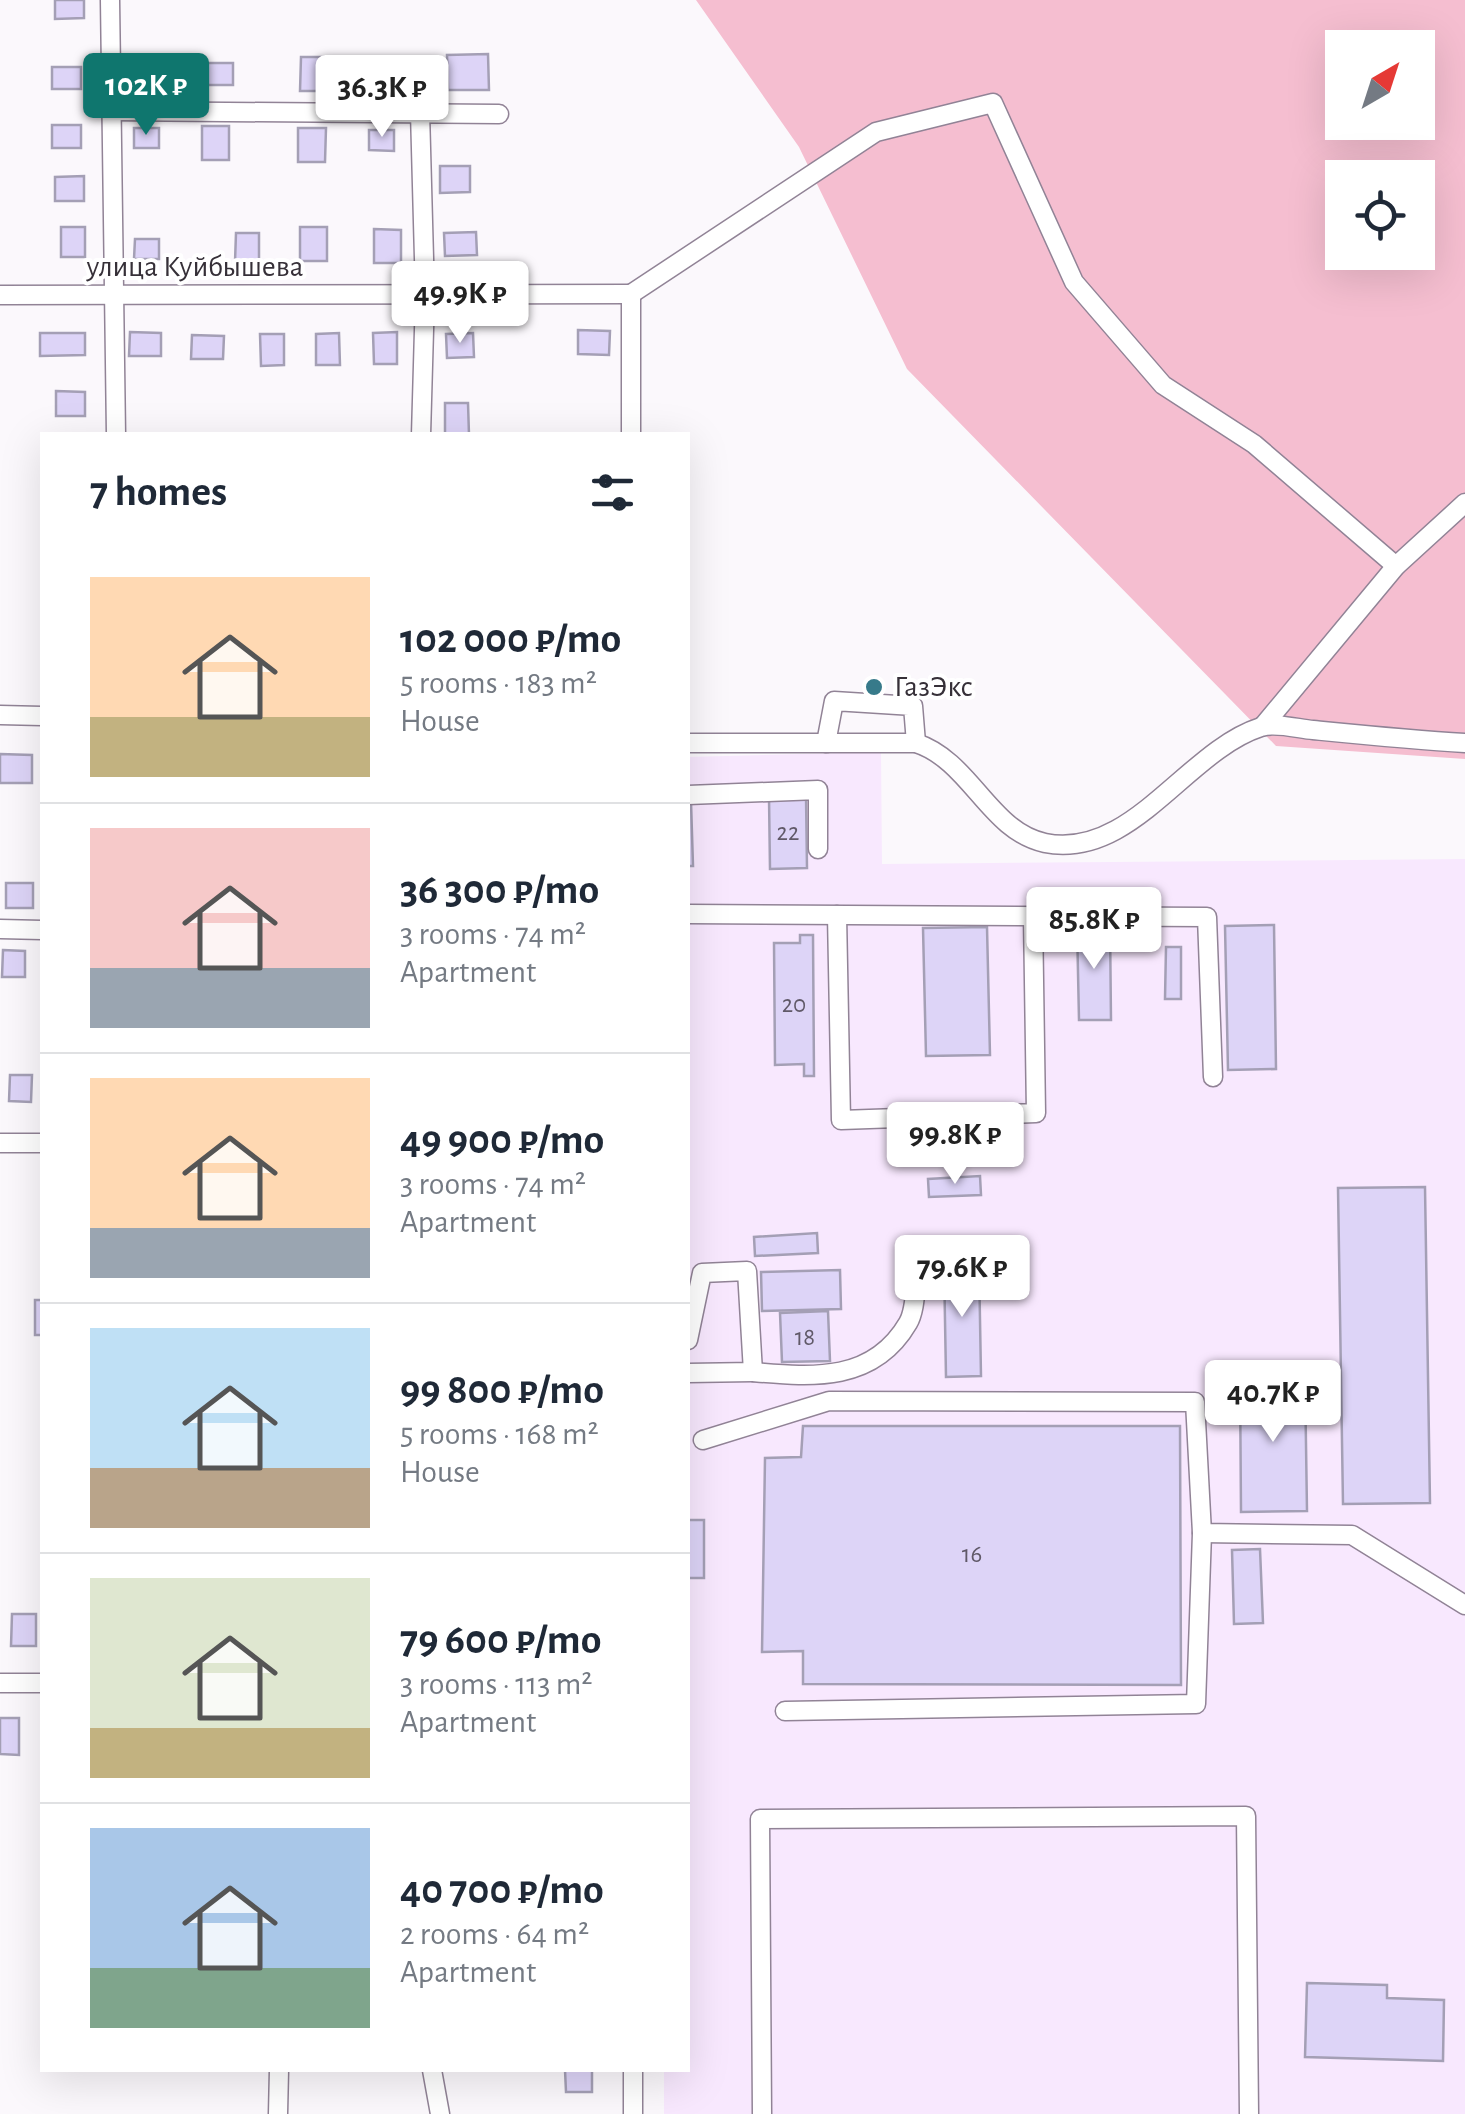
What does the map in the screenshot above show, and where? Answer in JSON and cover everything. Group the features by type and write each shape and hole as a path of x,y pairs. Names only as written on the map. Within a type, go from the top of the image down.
{"street":[{"path":"110,0 116,432"},
{"path":"631,432 631,294 876,132 993,103 1074,282 1163,384 1254,444 1396,566"},
{"path":"110,111 499,114"},
{"path":"420,112 426,295 421,432"},
{"name":"улица Куйбышева","path":"0,295 631,294"},
{"path":"690,743 916,743 950,760 1014,831 1061,845 1080,843 1127,822 1209,758 1262,726 1396,566 1465,503"},
{"path":"826,743 834,701 913,706 916,743"},
{"path":"0,716 40,716"},
{"path":"1262,726 1465,743"},
{"path":"690,795 818,790 818,849"},
{"path":"690,914 1207,917 1212,1077"},
{"path":"837,915 841,1120 1036,1114 1032,916"},
{"path":"0,929 40,930"},
{"path":"0,1143 40,1144"},
{"path":"690,1373 753,1372 810,1377 865,1367 909,1322 918,1268"},
{"path":"690,1330 702,1273 748,1271 753,1372"},
{"path":"703,1440 830,1402 1195,1402 1202,1533 1196,1704 785,1711"},
{"path":"1202,1533 1352,1535 1465,1606"},
{"path":"0,1683 40,1683"},
{"path":"762,2114 760,1819 1246,1816 1249,2114"},
{"path":"278,2114 279,2072"},
{"path":"432,2072 440,2114"},
{"path":"633,2072 634,2114"}],"shaded area":[{"path":"696,0 1465,0 1465,759 1276,746 907,369 799,147"},
{"path":"881,752 882,864 1465,859 1465,2114 664,2114 664,2072 690,2072 690,757"}],"building":[{"path":"55,0 84,0 84,18 55,19"},
{"path":"488,54 489,90 448,90 447,55"},
{"path":"301,57 328,57 328,91 300,91"},
{"path":"371,58 399,58 398,92 371,92"},
{"path":"157,59 158,87 131,87 130,60"},
{"path":"203,63 233,63 233,85 204,85"},
{"path":"52,67 81,67 81,89 52,89"},
{"path":"52,125 81,125 81,148 52,148"},
{"path":"202,126 229,126 229,160 202,160"},
{"path":"134,128 159,128 159,148 134,148"},
{"path":"298,128 326,128 325,162 298,162"},
{"path":"369,130 394,130 394,151 369,150"},
{"path":"440,166 470,166 470,192 440,193"},
{"path":"84,176 84,201 55,201 55,177"},
{"path":"61,227 85,227 85,257 61,257"},
{"path":"300,227 327,227 327,261 300,261"},
{"path":"374,229 401,230 401,263 374,263"},
{"path":"476,232 477,255 445,256 444,233"},
{"path":"236,233 259,233 259,262 235,262"},
{"path":"135,239 159,239 159,259 134,259"},
{"path":"578,330 610,331 609,355 578,354"},
{"path":"130,332 161,333 161,356 129,356"},
{"path":"397,332 397,364 374,364 373,333"},
{"path":"40,333 85,333 85,355 40,356"},
{"path":"339,333 340,365 316,365 316,334"},
{"path":"473,333 474,357 447,358 446,334"},
{"path":"260,334 284,334 284,365 261,366"},
{"path":"192,335 224,336 223,359 191,359"},
{"path":"56,391 85,392 85,416 56,416"},
{"path":"445,403 468,403 469,432 445,432"},
{"path":"0,754 32,755 32,783 0,783"},
{"path":"806,796 807,868 770,869 769,797"},
{"path":"690,802 691,802 690,866"},
{"path":"6,883 33,883 33,908 6,908"},
{"path":"1077,925 1110,925 1111,1020 1079,1020"},
{"path":"1274,925 1276,1069 1228,1070 1225,926"},
{"path":"987,927 990,1055 926,1056 923,928"},
{"path":"800,935 813,935 814,1076 804,1076 804,1064 775,1065 774,943 800,943"},
{"path":"1166,947 1181,947 1181,999 1165,999"},
{"path":"3,950 25,951 25,977 2,977"},
{"path":"10,1075 32,1075 31,1102 9,1101"},
{"path":"980,1176 981,1195 929,1197 928,1179"},
{"path":"1425,1187 1430,1503 1343,1504 1338,1188"},
{"path":"817,1233 818,1253 755,1256 754,1237"},
{"path":"944,1263 979,1263 981,1376 946,1377"},
{"path":"840,1270 841,1309 762,1311 761,1272"},
{"path":"35,1300 40,1300 40,1335 35,1335"},
{"path":"828,1311 830,1361 782,1362 780,1313"},
{"path":"1305,1378 1307,1511 1241,1512 1240,1379"},
{"path":"803,1426 1180,1426 1181,1685 803,1684 803,1651 762,1652 765,1458 801,1457"},
{"path":"690,1520 704,1520 704,1578 690,1578"},
{"path":"1260,1549 1263,1623 1234,1624 1232,1550"},
{"path":"12,1614 36,1614 36,1646 11,1646"},
{"path":"0,1718 19,1718 19,1755 0,1754"},
{"path":"1307,1983 1387,1985 1387,1998 1444,2000 1443,2061 1305,2057"},
{"path":"565,2072 592,2072 592,2092 566,2092"}],"place":[{"name":"ГазЭкс","path":"874,687"}]}
